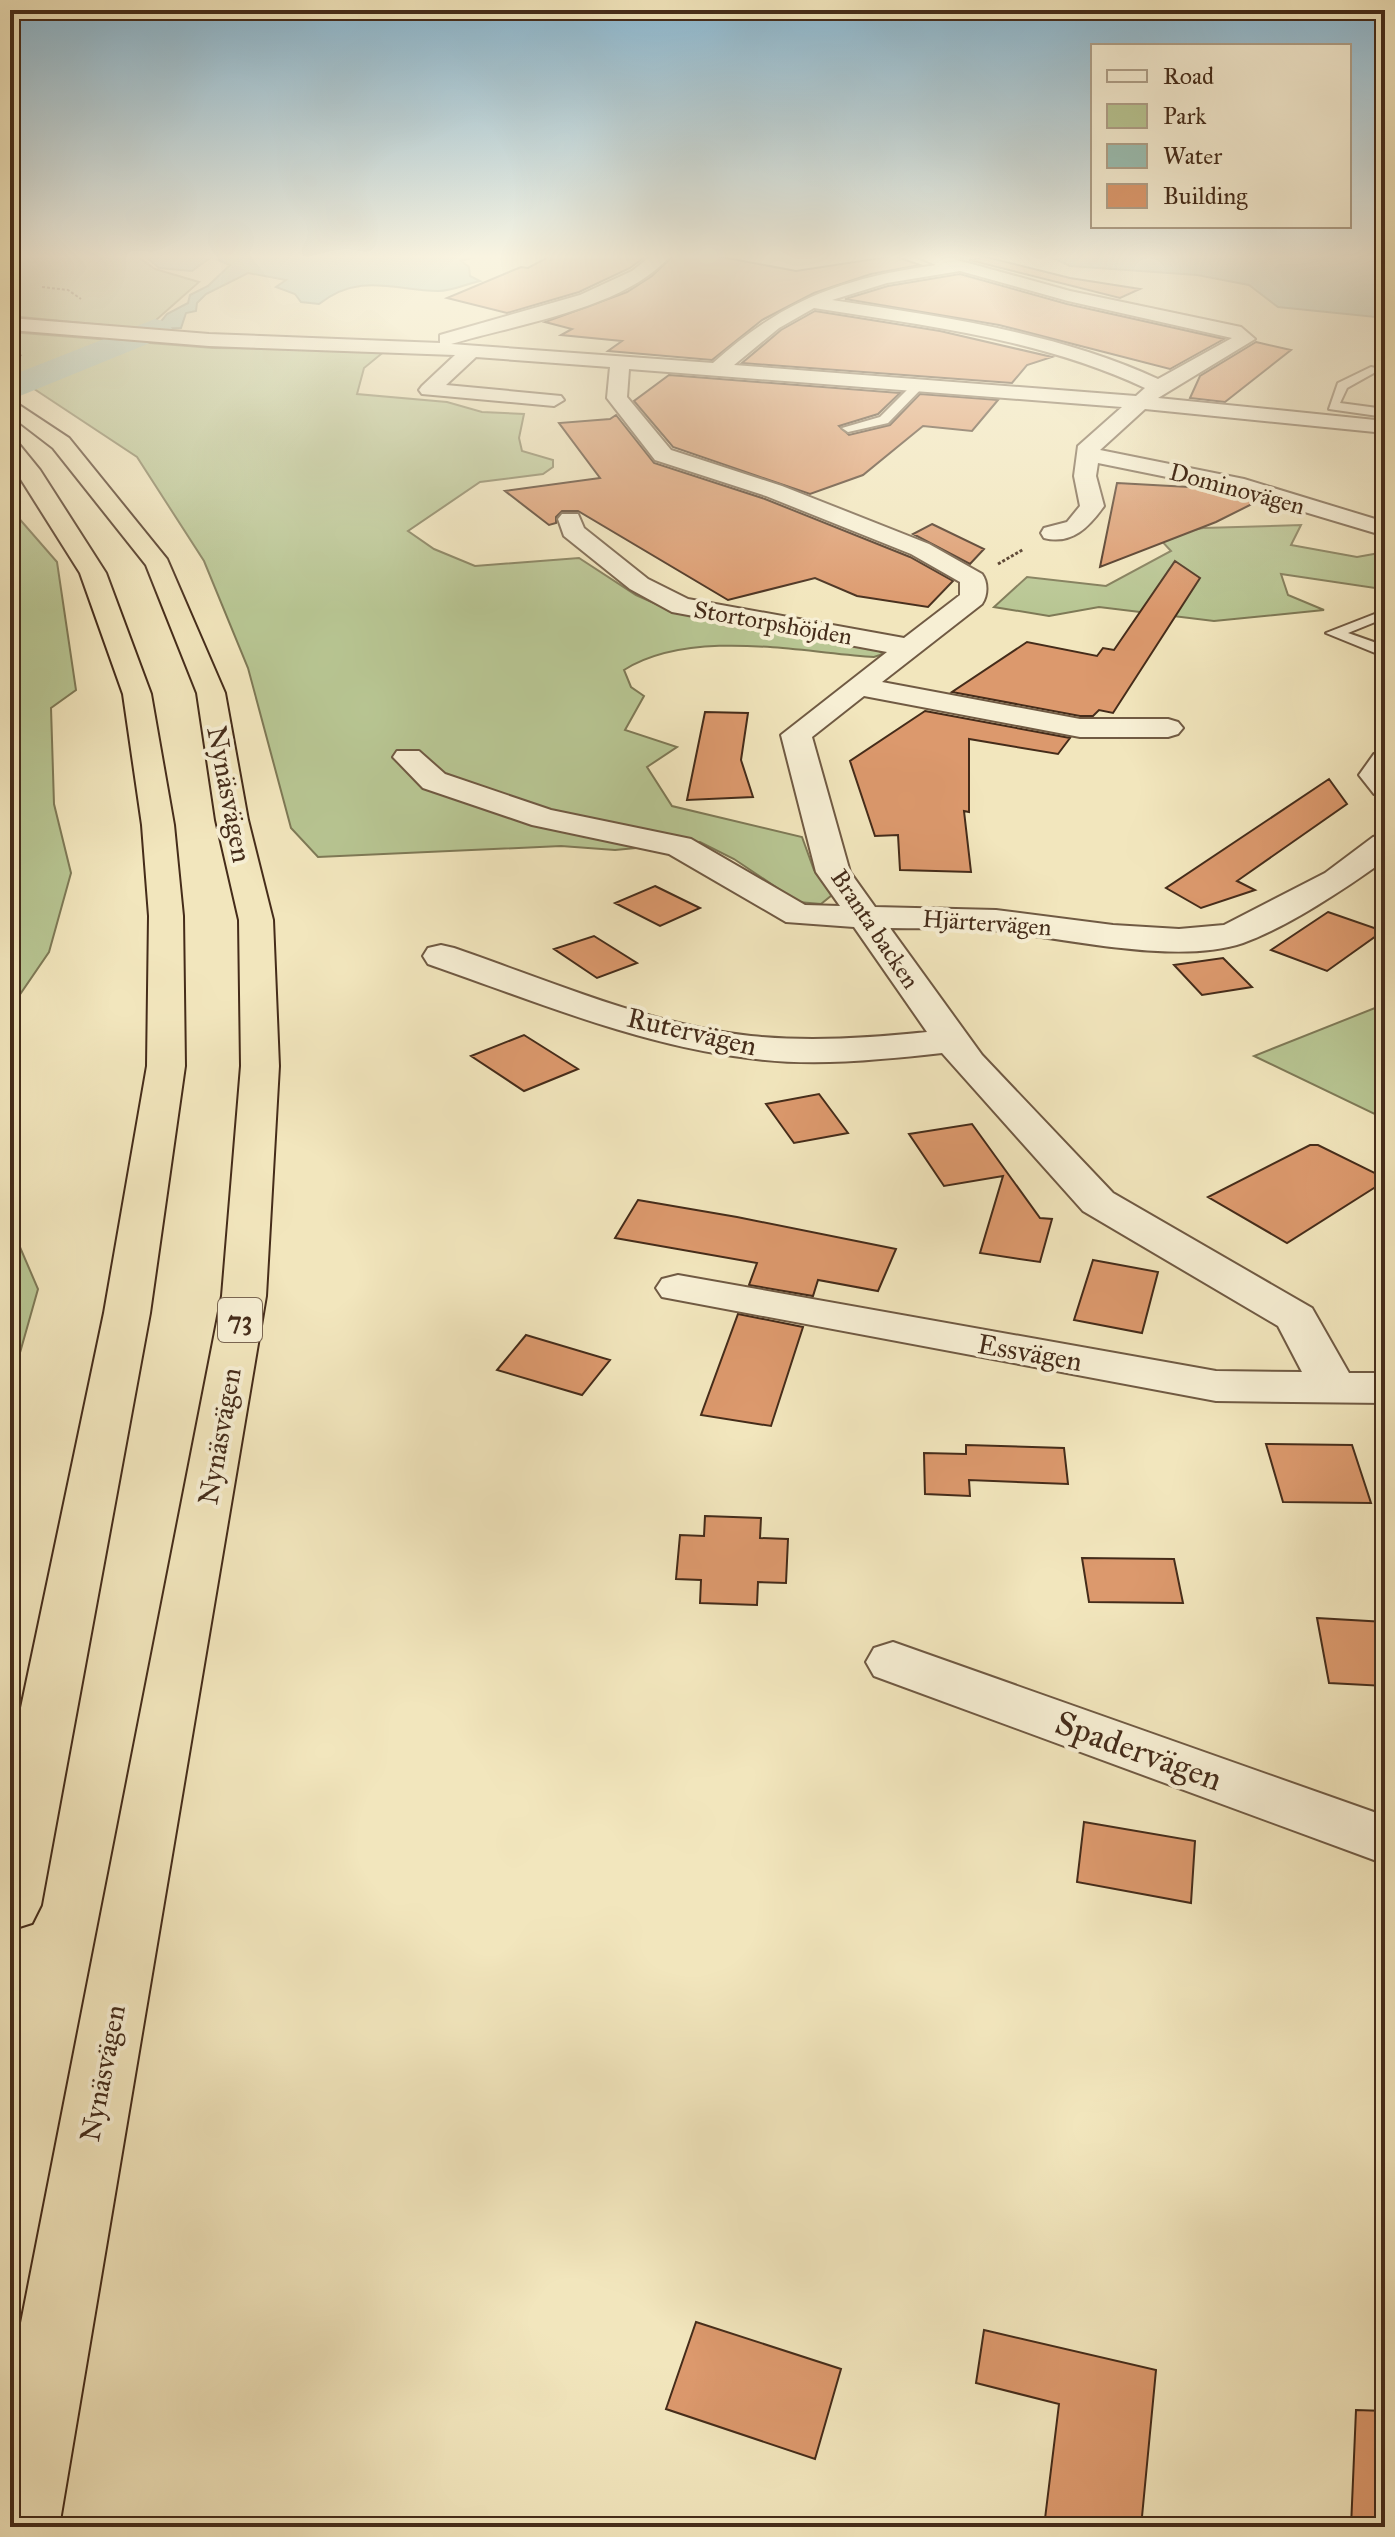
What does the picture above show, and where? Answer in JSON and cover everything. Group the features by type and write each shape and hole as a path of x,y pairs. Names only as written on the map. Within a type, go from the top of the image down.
{"highway":[{"name":"Nynäsvägen","path":"10,405 61,443 158,564 211,693 232,820 256,920 260,1066 244,1296 20,2527"},
{"path":"10,448 32,475 93,573 137,694 158,825 166,916 166,1066 127,1313 10,1905"}],"street":[{"path":"446,374 429,390 527,404 554,400"},
{"path":"619,374 617,398 663,455 774,491 906,543 973,579"},
{"path":"786,374 919,385 1152,395 1385,427"},
{"path":"1123,374 1152,395"},
{"path":"1053,533 1076,527 1092,506 1085,476 1089,446 1152,395 1186,374"},
{"name":"Dominovägen","path":"1088,454 1236,484 1385,529"},
{"name":"Stortorpshöjden","path":"570,519 573,531 639,584 681,606 912,648"},
{"name":"Branta backen","path":"973,579 973,598 796,735 833,872 968,1063 1098,1202 1296,1318 1333,1386"},
{"path":"860,687 1080,728 1168,728"},
{"name":"Hjärtervägen","path":"408,757 434,781 543,818 679,846 798,915 996,920 1113,936 1179,940 1232,935 1337,880 1385,844"},
{"path":"1385,760 1374,775 1385,787"},
{"name":"Rutervägen","path":"441,956 592,1007 721,1043 783,1050 883,1048 952,1041"},
{"name":"Essvägen","path":"678,1288 1216,1386 1385,1388"},
{"name":"Spadervägen","path":"893,1662 1385,1840"}],"lane":[{"path":"1365,374 1342,386 1333,406 1385,413"},
{"path":"848,428 884,420 919,385"},
{"path":"1382,614 1334,633 1385,652"}],"path":[{"path":"973,579 1053,533"}],"green space":[{"path":"12,374 362,374 357,394 447,402 482,412 524,414 519,438 522,451 553,460 553,467 543,474 480,482 408,531 434,549 475,566 579,558 636,595 674,612 872,646 883,654 874,657 780,648 713,646 651,657 624,670 631,687 644,696 625,730 677,747 647,767 672,806 802,837 814,870 832,895 821,904 798,902 734,859 700,842 615,850 561,846 318,857 291,828 248,668 204,561 137,457"},
{"path":"10,508 57,562 76,690 51,708 54,804 71,873 49,952 10,1009"},
{"path":"1301,525 1291,545 1357,557 1385,552 1385,583 1375,588 1281,574 1288,595 1324,610 1214,621 1099,607 1049,616 994,607 1027,577 1106,586 1171,551 1158,537 1203,528"},
{"path":"1385,1004 1385,1119 1254,1056"},
{"path":"10,1224 38,1289 10,1388"}],"building":[{"path":"896,374 1019,374 1012,383"},
{"path":"1260,374 1225,402 1190,398 1200,376"},
{"path":"669,375 900,393 878,414 839,426 849,435 890,425 920,394 998,400 972,431 923,426 863,475 810,494 673,447 634,401"},
{"path":"616,415 654,463 765,499 910,557 953,581 928,607 857,596 815,578 728,600 578,511 562,511 556,517 556,523 549,525 505,491 600,478 559,423 610,419"},
{"path":"1117,483 1207,488 1258,501 1216,522 1100,567"},
{"path":"932,524 984,549 970,564 913,534"},
{"path":"1175,561 1200,578 1113,713 1099,710 1093,716 1080,716 952,692 1027,642 1097,656 1103,648 1114,650"},
{"path":"925,711 1070,738 1058,754 969,739 969,812 964,811 971,872 900,870 898,835 875,836 850,761"},
{"path":"705,712 748,713 741,760 753,797 687,800"},
{"path":"1329,779 1347,804 1237,881 1255,890 1201,908 1166,888"},
{"path":"655,886 700,908 660,926 615,903"},
{"path":"1328,912 1383,931 1327,971 1271,950"},
{"path":"594,936 637,963 597,978 554,949"},
{"path":"1223,958 1252,987 1202,995 1174,965"},
{"path":"524,1035 578,1069 524,1091 471,1056"},
{"path":"819,1094 848,1133 794,1143 766,1104"},
{"path":"972,1124 1040,1218 1052,1219 1040,1262 980,1253 1003,1176 944,1186 909,1134"},
{"path":"1310,1145 1318,1145 1385,1178 1385,1181 1287,1243 1208,1197"},
{"path":"638,1200 896,1249 878,1291 818,1280 813,1296 749,1285 757,1263 615,1238"},
{"path":"1093,1260 1158,1272 1142,1333 1074,1320"},
{"path":"738,1314 803,1327 771,1426 701,1415"},
{"path":"526,1335 610,1360 582,1395 497,1370"},
{"path":"1266,1444 1352,1445 1371,1503 1283,1502"},
{"path":"966,1445 1064,1448 1068,1484 969,1480 970,1496 925,1494 924,1453 966,1454"},
{"path":"705,1516 761,1518 760,1538 788,1539 786,1583 758,1582 757,1605 700,1603 701,1580 676,1579 680,1535 704,1536"},
{"path":"1082,1558 1174,1559 1183,1603 1089,1602"},
{"path":"1317,1618 1385,1622 1385,1686 1329,1683"},
{"path":"1084,1822 1195,1841 1191,1903 1077,1882"},
{"path":"696,2322 841,2369 815,2459 666,2409"},
{"path":"984,2330 1156,2370 1141,2527 1044,2527 1059,2404 976,2383"},
{"path":"1356,2410 1385,2411 1385,2527 1351,2527"}],"waterway":[{"path":"10,389 45,374"}]}
